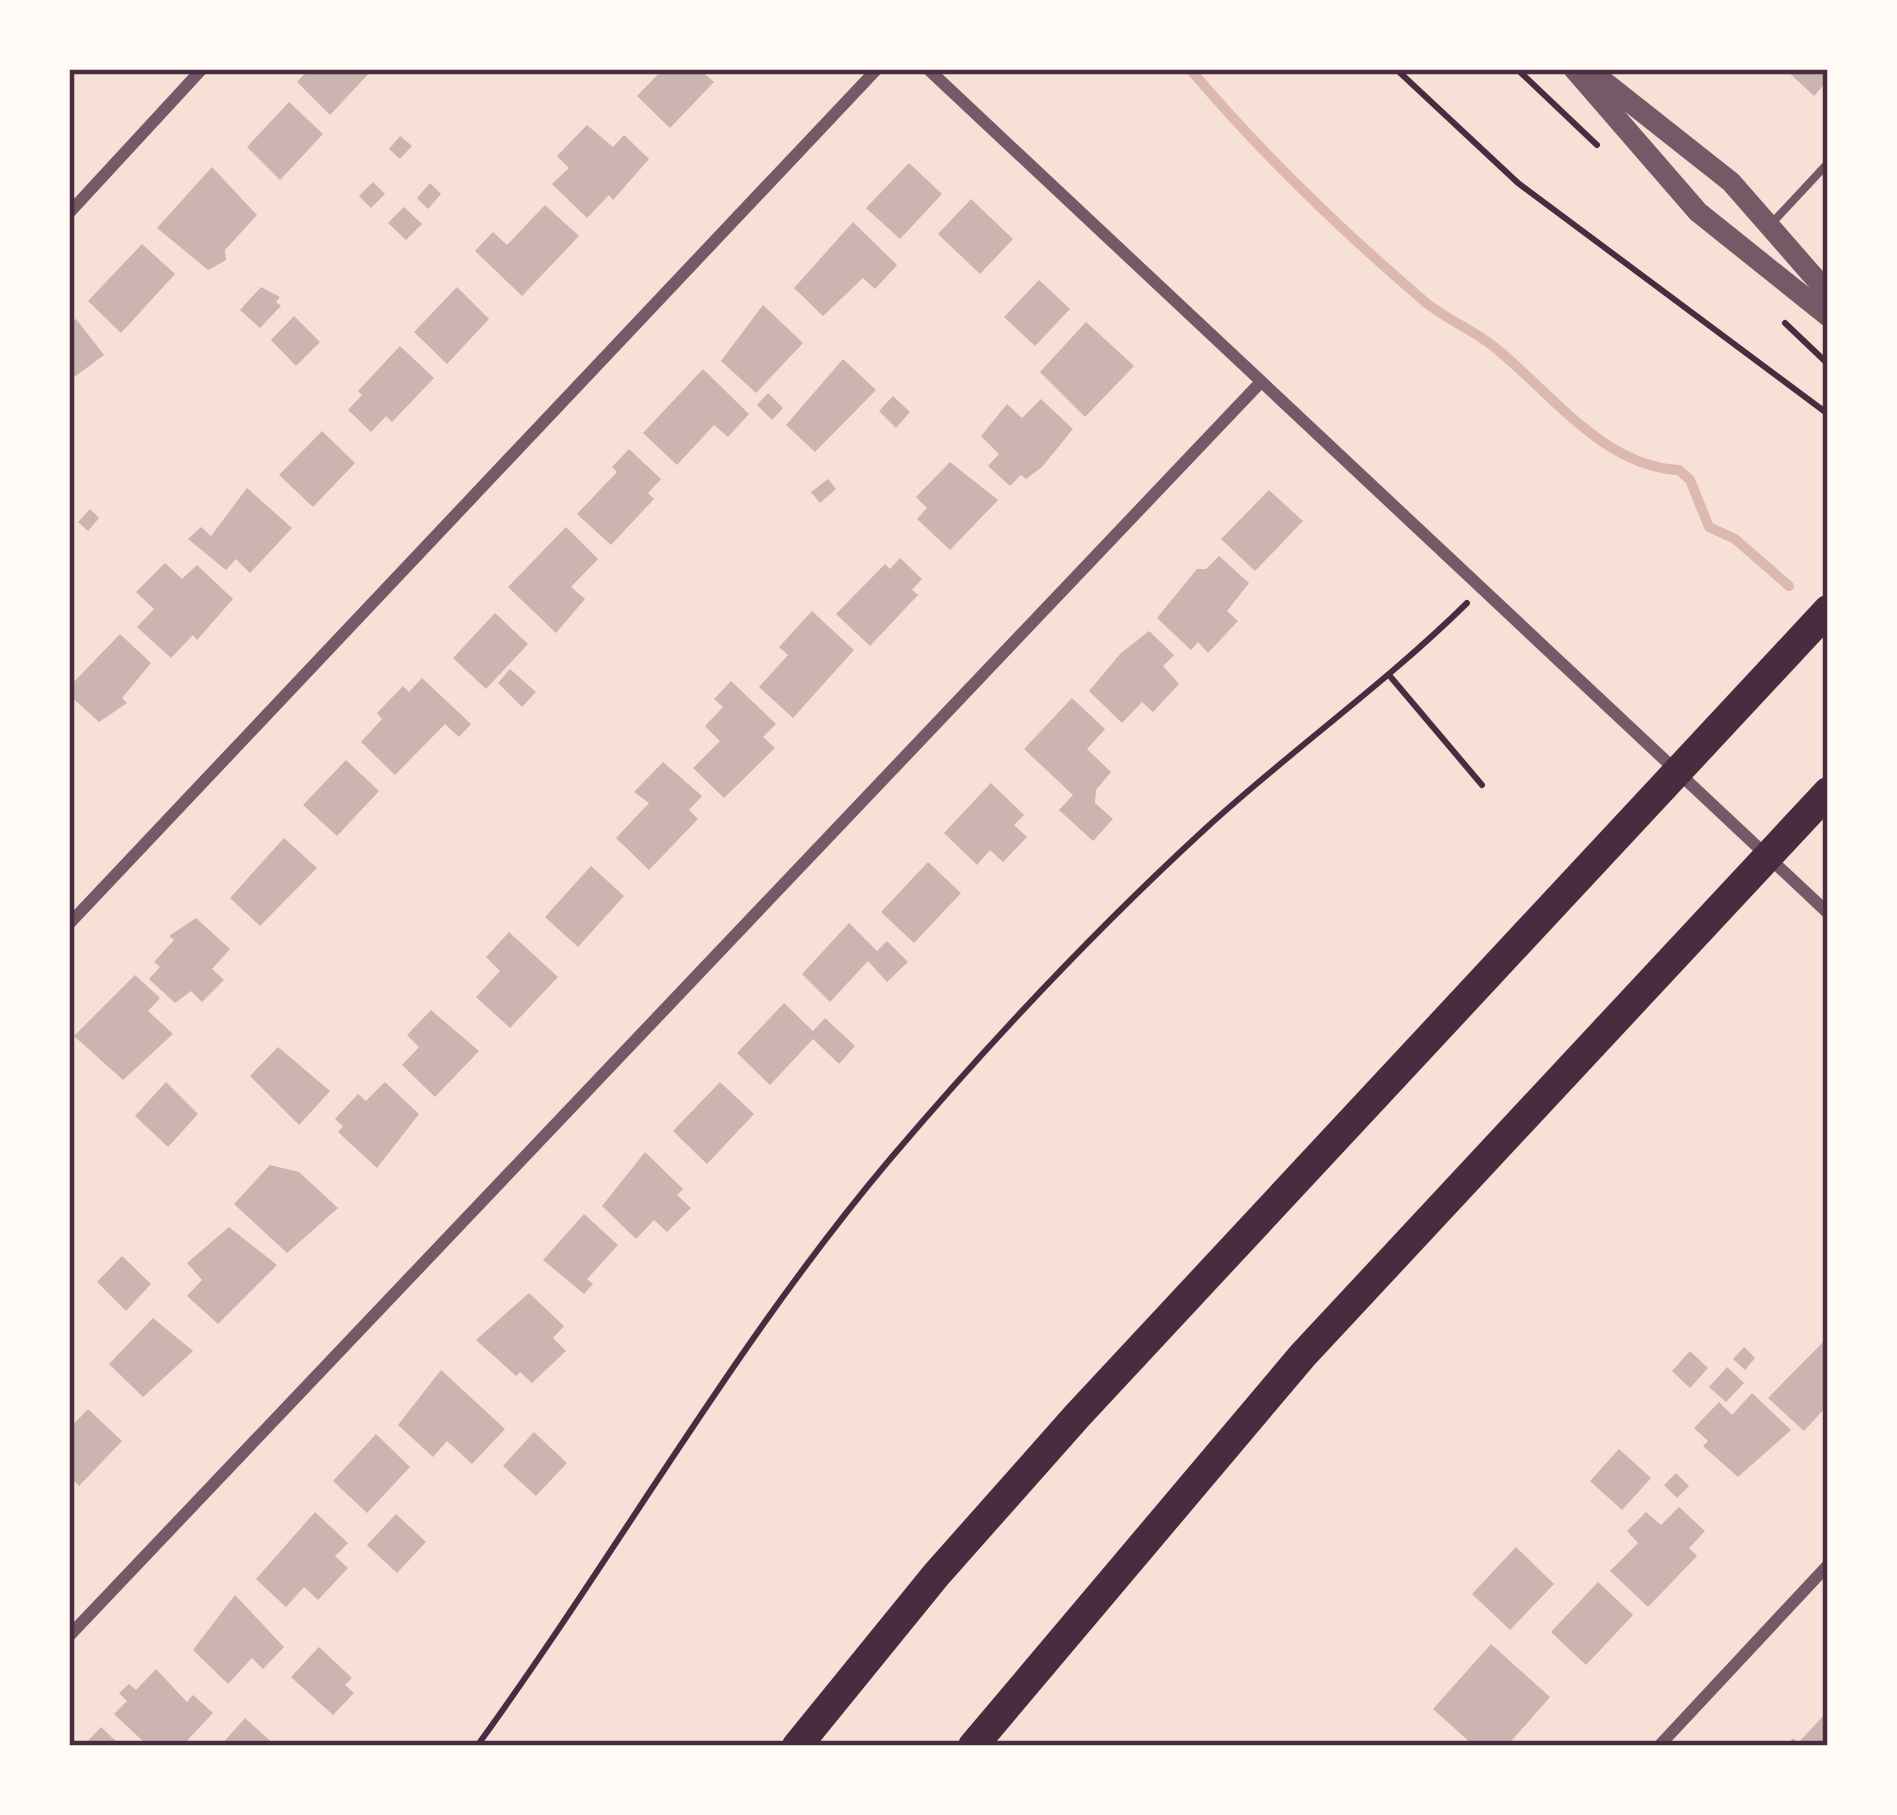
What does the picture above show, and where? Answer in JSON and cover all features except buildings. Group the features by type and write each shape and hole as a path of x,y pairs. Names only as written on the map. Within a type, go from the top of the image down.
{"highway":[{"path":"797,1746 1004,1496 1828,610"},
{"path":"973,1746 1303,1354 1828,793"}],"street":[{"path":"69,213 202,69"},
{"path":"69,923 877,69"},
{"path":"928,69 1828,913"},
{"path":"1574,69 1698,212 1828,316"},
{"path":"1588,69 1731,182 1828,292"},
{"path":"69,1636 1259,384"},
{"path":"1659,1746 1828,1565"}],"lane":[{"path":"1772,224 1828,163"}],"path":[{"path":"1396,69 1518,183 1828,414"},
{"path":"477,1746 616,1550 761,1328 894,1155 1069,960 1207,828 1483,588"},
{"path":"1389,674 1483,785"}],"waterway":[{"path":"1190,69 1302,190 1424,301 1493,346 1602,441 1651,465 1679,470 1690,480 1709,527 1735,539 1789,586"}]}
